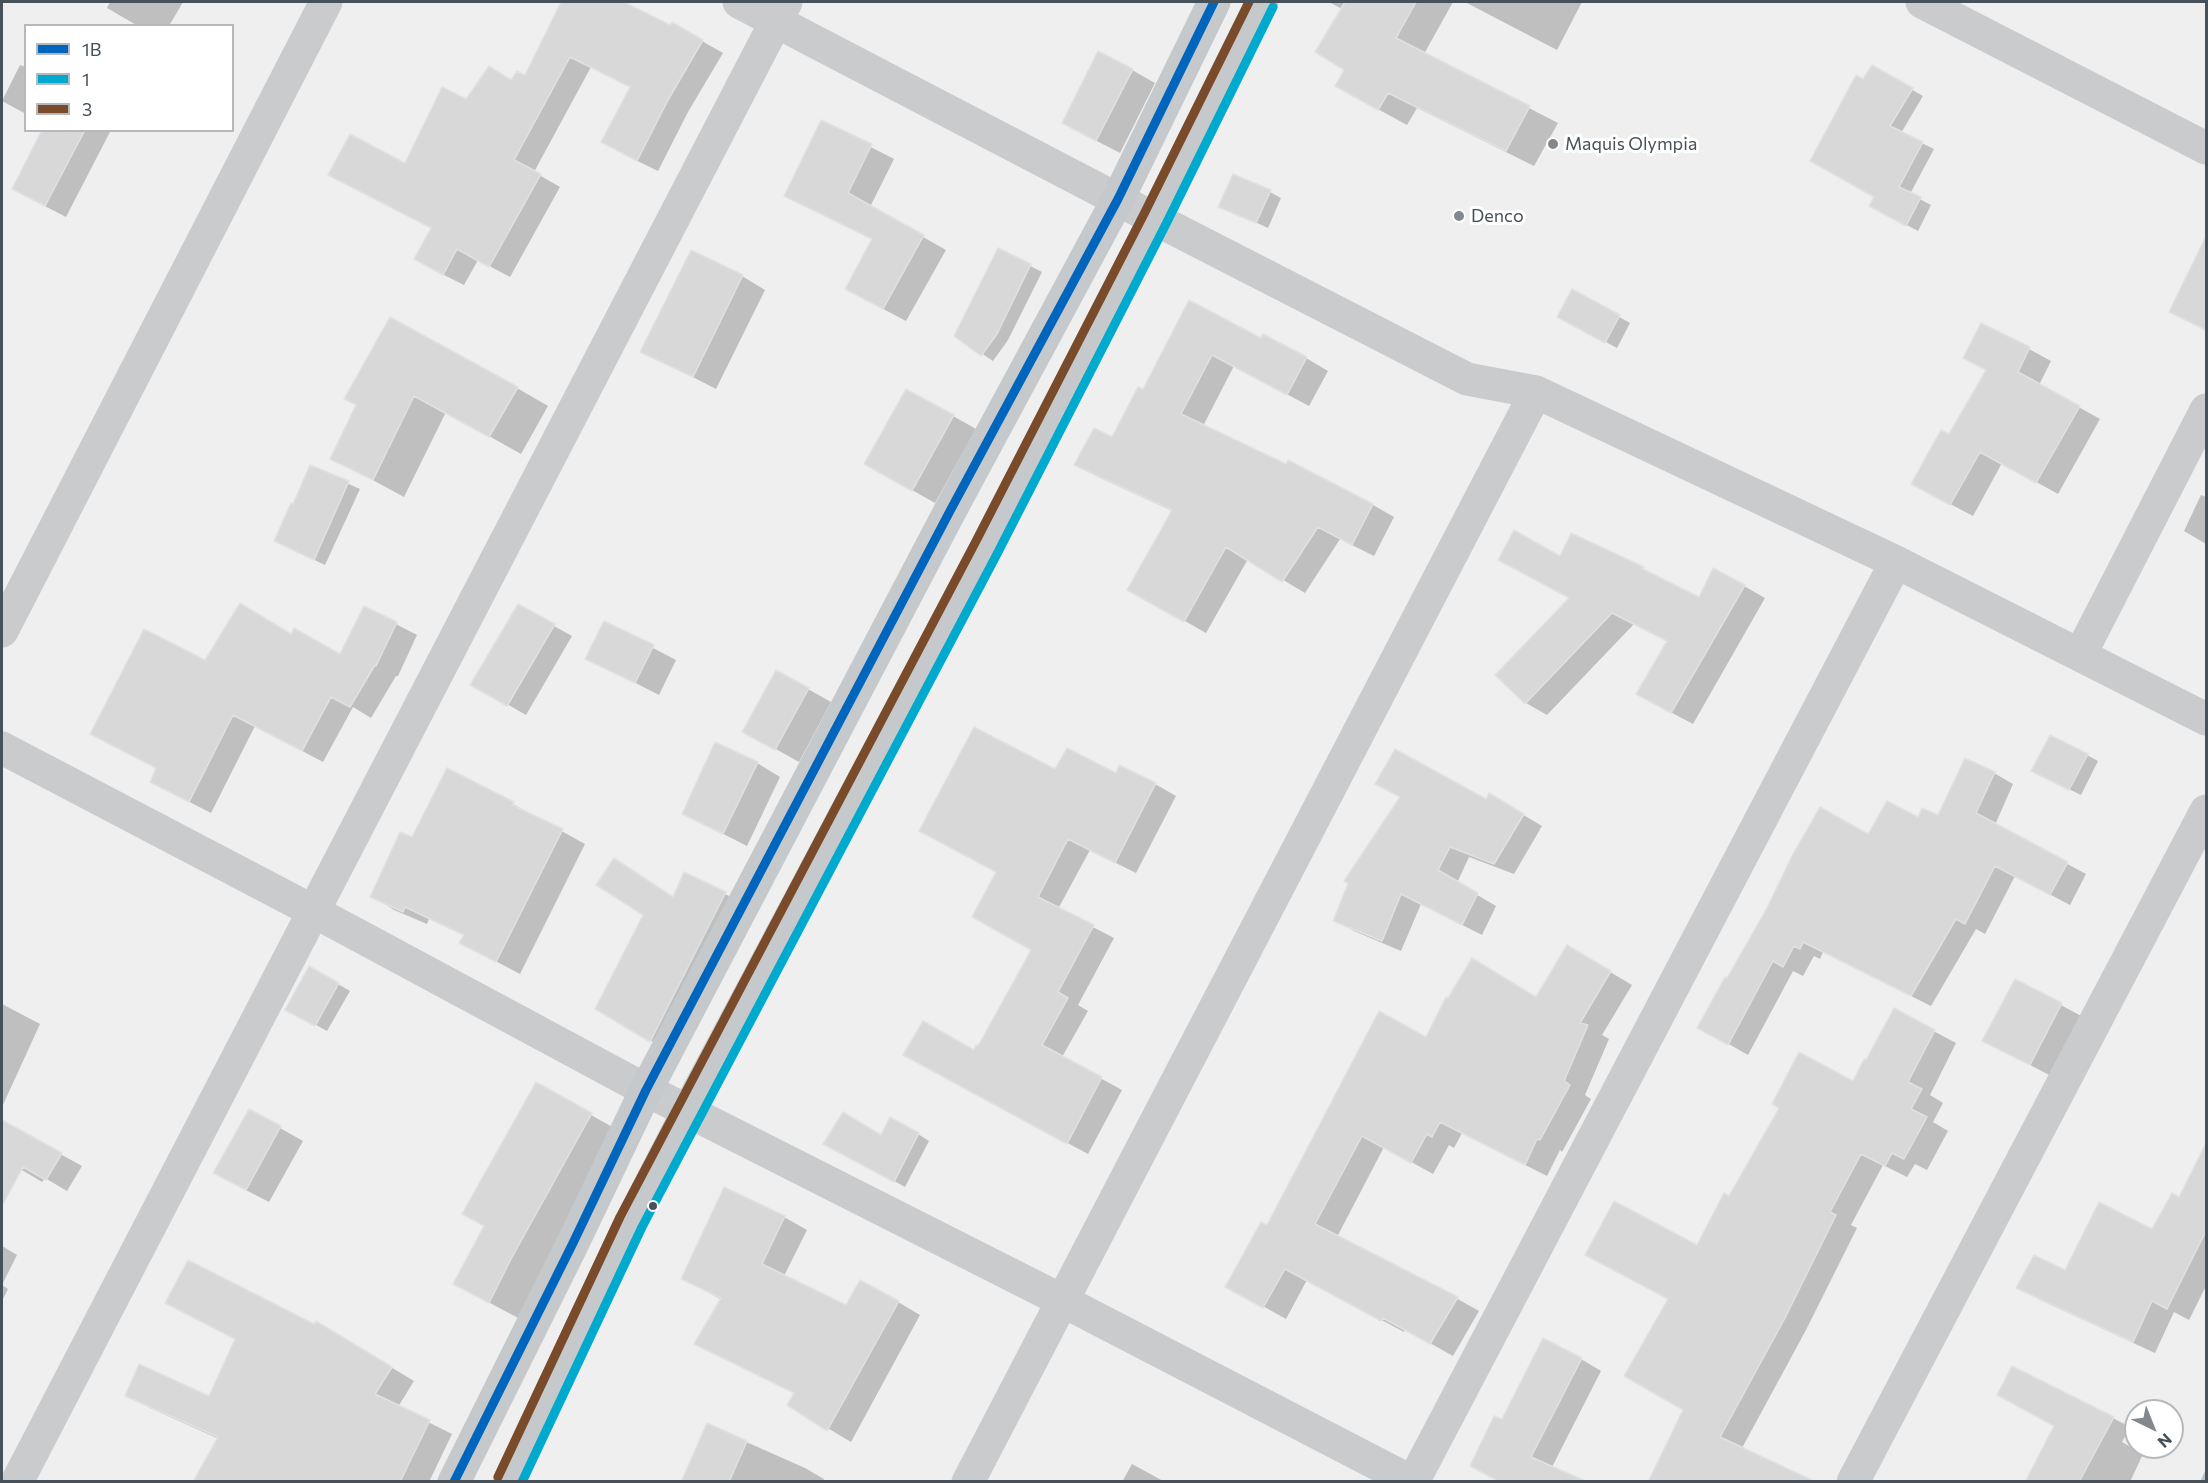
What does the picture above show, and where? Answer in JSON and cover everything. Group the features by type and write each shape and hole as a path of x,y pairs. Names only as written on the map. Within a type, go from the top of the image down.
{"main road":[{"path":"454,1482 573,1244 646,1090 950,511 1118,199 1214,2"},
{"path":"509,1482 631,1222 986,549 1155,219 1262,2"}],"street":[{"path":"2,631 326,2"},
{"path":"739,2 781,11 1155,219 1467,379 1536,392 1896,562 2206,719"},
{"path":"1922,2 2206,148"},
{"path":"17,1482 781,11"},
{"path":"968,1482 1536,392"},
{"path":"2080,655 2206,410"},
{"path":"2,748 688,1112 1061,1300 1412,1482 1896,562"},
{"path":"1853,1482 2206,811"}],"building":[{"path":"561,2 624,2 670,25 672,22 703,40 668,100 637,161 601,142 630,87 570,57 514,160 541,174 489,267 457,249 443,275 414,259 431,228 328,175 350,134 405,163 442,87 466,99 489,66 511,80 517,71 525,75"},
{"path":"1345,2 1416,2 1396,38 1530,106 1506,151 1388,93 1378,110 1335,86 1344,70 1315,52"},
{"path":"1098,51 1133,69 1096,141 1062,123"},
{"path":"1872,65 1913,88 1890,126 1923,142 1899,187 1921,197 1906,226 1869,206 1874,197 1810,161 1856,75 1863,79"},
{"path":"821,120 872,144 848,193 924,235 883,309 845,289 872,239 784,196"},
{"path":"41,132 84,132 45,206 12,189"},
{"path":"1233,174 1271,190 1256,223 1218,207"},
{"path":"2206,236 2206,330 2169,312"},
{"path":"998,248 1031,264 997,334 981,356 954,336"},
{"path":"691,250 743,275 693,377 640,352"},
{"path":"1572,289 1620,315 1605,343 1557,317"},
{"path":"1189,300 1261,338 1263,334 1307,357 1287,395 1212,355 1181,414 1286,464 1288,460 1373,504 1352,545 1318,527 1282,582 1226,547 1184,622 1127,590 1172,510 1074,465 1094,428 1112,437 1138,387 1143,389"},
{"path":"390,317 518,387 489,437 414,396 373,480 330,459 356,405 344,399"},
{"path":"1981,323 2030,347 2018,372 2080,406 2036,483 1980,452 1950,505 1911,484 1941,430 1949,434 1986,370 1963,358"},
{"path":"906,389 954,415 912,491 864,464"},
{"path":"310,465 349,481 314,560 274,541"},
{"path":"1514,530 1560,556 1571,533 1644,567 1643,569 1699,597 1713,568 1745,585 1671,713 1636,694 1667,641 1612,613 1525,704 1495,675 1569,598 1498,560"},
{"path":"240,603 291,634 294,628 340,654 364,606 397,622 376,666 350,707 331,697 302,751 233,715 189,802 150,782 156,768 90,734 144,629 205,660"},
{"path":"518,604 555,624 507,706 470,685"},
{"path":"604,621 654,645 635,683 585,659"},
{"path":"776,670 809,688 775,750 742,732"},
{"path":"974,727 1055,769 1067,748 1116,773 1119,765 1156,783 1115,863 1068,839 1038,897 1094,925 1058,992 1068,998 1042,1045 1102,1077 1067,1144 903,1055 923,1021 974,1050 1031,950 972,917 996,872 919,831"},
{"path":"2050,735 2088,754 2069,790 2031,771"},
{"path":"715,742 758,762 723,834 682,814"},
{"path":"1395,749 1486,799 1489,793 1524,814 1494,864 1450,847 1438,870 1478,893 1462,925 1401,894 1382,941 1333,921 1348,884 1344,881 1400,797 1375,784"},
{"path":"1965,758 1995,772 1976,813 2068,862 2050,895 1995,866 1965,924 1956,919 1911,996 1803,942 1800,949 1794,946 1783,967 1773,961 1728,1045 1697,1028 1767,908 1793,854 1820,807 1868,834 1887,801 1918,817 1922,808 1938,815"},
{"path":"447,768 514,802 512,805 563,829 496,962 459,943 464,935 405,907 403,912 370,897 400,832 412,837"},
{"path":"614,858 673,897 684,872 726,892 650,1042 595,1009 643,915 596,885"},
{"path":"1567,945 1611,971 1580,1023 1588,1025 1564,1081 1570,1085 1540,1140 1537,1139 1525,1165 1440,1122 1432,1137 1427,1134 1411,1163 1362,1136 1315,1224 1458,1297 1430,1344 1383,1318 1381,1321 1285,1269 1263,1308 1225,1287 1261,1222 1267,1225 1379,1011 1426,1037 1446,997 1448,998 1472,958 1536,997"},
{"path":"309,966 339,983 315,1026 285,1010"},
{"path":"2015,979 2062,1003 2030,1065 1982,1041"},
{"path":"1894,1008 1935,1030 1908,1082 1922,1089 1911,1109 1927,1117 1904,1159 1892,1153 1885,1166 1861,1154 1830,1212 1836,1215 1785,1318 1720,1437 1816,1482 1648,1482 1683,1410 1624,1376 1668,1299 1585,1255 1614,1201 1697,1245 1724,1193 1729,1196 1779,1108 1772,1104 1799,1052 1853,1081"},
{"path":"536,1082 592,1113 489,1303 453,1284 484,1226 462,1214"},
{"path":"249,1109 281,1126 246,1190 213,1173"},
{"path":"843,1112 881,1135 890,1117 919,1133 894,1182 823,1144"},
{"path":"2,1120 62,1153 46,1180 23,1167 2,1206"},
{"path":"2206,1143 2206,1231 2167,1309 2152,1301 2133,1342 2016,1288 2034,1255 2065,1270 2099,1202 2152,1229 2172,1193 2179,1197"},
{"path":"724,1187 785,1216 762,1264 846,1305 860,1280 899,1301 827,1431 787,1405 794,1393 694,1344 721,1298 681,1279"},
{"path":"188,1260 314,1324 316,1321 392,1367 375,1394 430,1420 400,1482 193,1482 218,1437 125,1396 139,1364 209,1396 235,1339 165,1303"},
{"path":"1543,1338 1582,1358 1531,1457 1588,1482 1500,1482 1470,1466 1494,1416 1502,1419"},
{"path":"2012,1366 2114,1417 2079,1482 2025,1482 2054,1426 1997,1395"},
{"path":"707,1423 747,1441 729,1482 681,1482"}],"transit line":[{"name":"1B","path":"454,1482 646,1090 950,511 1118,199 1214,2"},
{"name":"3","path":"498,1477 620,1217 975,543 1144,214 1249,2"},
{"name":"1","path":"522,1482 642,1227 997,554 1166,224 1273,7"}],"place":[{"name":"Maquis Olympia","path":"1553,144"},
{"name":"Denco","path":"1459,216"}]}
